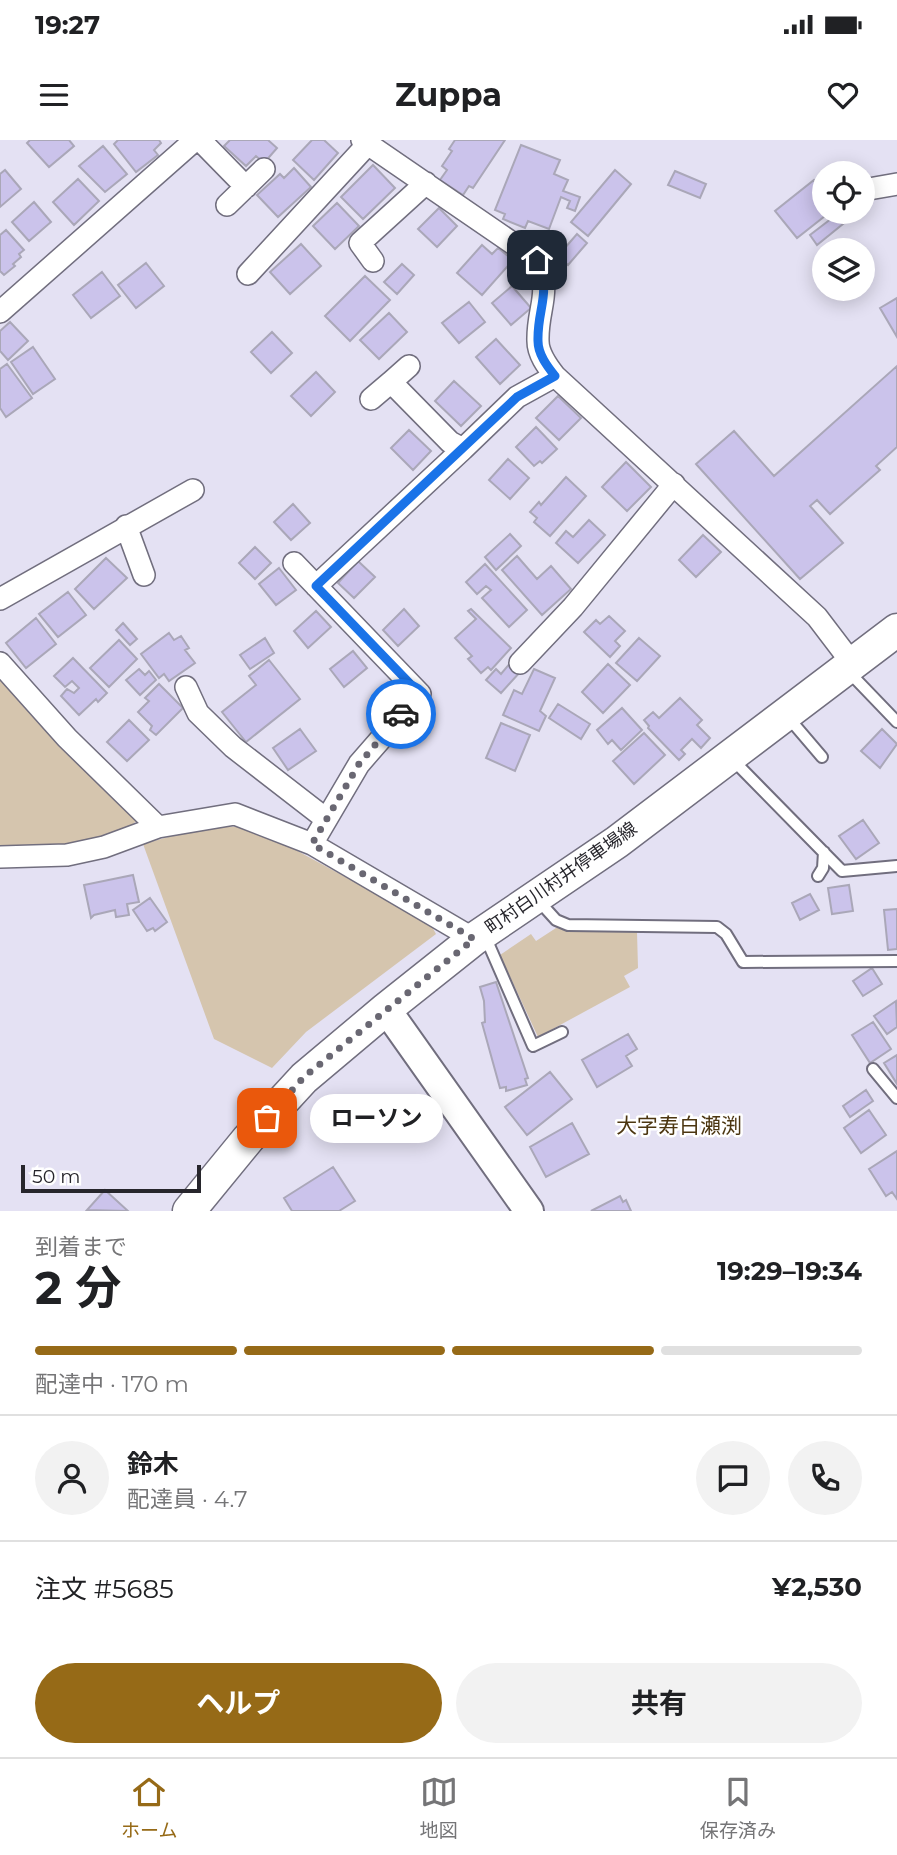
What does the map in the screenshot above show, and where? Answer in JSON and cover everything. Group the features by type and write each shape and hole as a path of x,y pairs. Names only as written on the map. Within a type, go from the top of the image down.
{"main road":[{"name":"町村白川村井停車場線","path":"189,1211 248,1139 304,1077 386,1009 478,935 617,842 897,630"}],"street":[{"path":"0,312 197,140 246,187"},
{"path":"248,274 365,142 537,260 546,279 538,343 544,360 555,376 817,617 848,665"},
{"path":"227,205 264,169"},
{"path":"373,261 360,243 426,183"},
{"path":"875,188 897,184"},
{"path":"371,399 409,366"},
{"path":"316,586 517,397 555,376"},
{"path":"391,382 450,442 463,449"},
{"path":"520,663 573,607 674,484"},
{"path":"0,599 193,490"},
{"path":"126,526 144,575"},
{"path":"294,563 420,694 359,764 312,844"},
{"path":"0,663 67,738 158,828"},
{"path":"186,687 198,713 233,747 326,819"},
{"path":"0,857 67,855 104,847 158,828 235,814 312,844 478,935"},
{"path":"386,1009 529,1211"}],"lane":[{"path":"848,665 897,722"},
{"path":"785,714 822,757"},
{"path":"729,756 842,871 897,866"},
{"path":"818,876 823,868 824,852"},
{"path":"536,897 556,920 568,925 717,927 726,934 743,962 897,961"},
{"path":"478,935 533,1046 562,1032"},
{"path":"873,1069 897,1098"}],"shaded area":[{"path":"0,680 68,755 138,820 107,837 72,846 0,850"},
{"path":"208,826 249,827 270,836 430,923 436,934 306,1032 272,1068 214,1039 143,844"},
{"path":"556,928 637,932 638,968 624,976 630,987 538,1037 500,955 531,934 536,941"}],"building":[{"path":"30,140 69,140 74,146 49,167 27,143"},
{"path":"118,140 159,140 161,143 154,150 158,155 136,172 114,144"},
{"path":"230,140 268,140 277,148 264,163 256,156 246,166 224,146"},
{"path":"312,140 324,140 338,153 314,180 293,160"},
{"path":"455,140 505,140 473,188 469,186 463,195 440,180 447,170 442,166 452,151 449,149"},
{"path":"521,145 560,160 554,174 568,180 563,191 580,197 575,211 567,208 570,201 561,197 549,229 528,221 525,228 503,219 505,214 495,210"},
{"path":"103,146 127,174 105,192 79,166"},
{"path":"373,165 395,188 363,219 341,197"},
{"path":"294,168 311,187 278,217 257,195 280,174 284,178"},
{"path":"5,170 21,189 0,207 0,174"},
{"path":"615,170 631,184 588,236 571,222"},
{"path":"675,171 706,184 700,198 668,185"},
{"path":"78,179 99,201 74,225 53,202"},
{"path":"812,182 812,224 815,224 797,238 775,211"},
{"path":"34,202 51,222 29,241 12,222"},
{"path":"337,203 359,226 335,249 313,226"},
{"path":"439,208 457,226 437,247 418,229"},
{"path":"824,224 843,224 826,238 812,238 810,235"},
{"path":"6,230 24,250 13,264 15,266 4,275 0,271 0,235"},
{"path":"577,234 587,243 568,265 553,253 560,245 564,249"},
{"path":"301,244 321,266 290,294 270,272"},
{"path":"482,245 492,254 498,248 513,260 482,295 457,273"},
{"path":"146,263 164,286 136,308 118,285"},
{"path":"402,264 414,275 397,294 384,282"},
{"path":"102,272 120,296 91,318 73,295"},
{"path":"365,276 390,300 350,341 325,316"},
{"path":"512,286 531,308 511,325 492,303"},
{"path":"897,298 897,337 880,308"},
{"path":"469,302 485,322 459,343 442,323"},
{"path":"389,313 407,332 379,359 360,340"},
{"path":"10,322 28,341 8,360 0,351 0,331"},
{"path":"272,332 292,353 271,373 251,352"},
{"path":"496,339 520,365 500,384 476,357"},
{"path":"33,347 55,379 33,394 11,362"},
{"path":"7,364 32,398 6,417 0,408 0,369"},
{"path":"897,366 897,447 876,466 880,470 830,514 817,500 810,506 843,543 800,579 696,464 734,431 774,476"},
{"path":"316,372 335,392 311,416 291,396"},
{"path":"454,381 481,406 461,426 435,401"},
{"path":"558,396 581,418 559,440 536,418"},
{"path":"536,427 557,449 542,463 540,461 534,466 516,447"},
{"path":"409,430 431,451 413,470 391,448"},
{"path":"508,459 529,478 510,499 489,480"},
{"path":"626,462 651,487 627,511 602,487"},
{"path":"566,477 586,496 550,536 534,522 537,518 530,512 539,502 541,505"},
{"path":"293,504 310,523 291,540 274,522"},
{"path":"589,520 605,535 578,563 556,543 566,531 573,537"},
{"path":"510,534 521,546 496,570 485,557"},
{"path":"703,535 721,552 696,577 679,560"},
{"path":"255,547 271,563 255,579 239,563"},
{"path":"517,556 537,579 551,566 571,589 542,615 502,570"},
{"path":"106,558 127,578 94,609 75,589"},
{"path":"358,561 375,577 354,598 338,583"},
{"path":"485,564 527,610 509,627 482,598 491,590 486,586 477,594 466,582"},
{"path":"279,568 296,590 276,605 259,584"},
{"path":"68,592 86,615 58,637 39,614"},
{"path":"404,609 419,626 398,646 383,630"},
{"path":"471,609 511,648 491,670 488,667 481,673 468,659 472,656 455,638 476,619 468,611"},
{"path":"316,611 331,627 308,648 294,631"},
{"path":"609,616 625,631 615,641 620,646 610,657 584,632 596,620 600,624"},
{"path":"36,618 56,644 26,668 6,643"},
{"path":"123,623 137,639 130,645 116,630"},
{"path":"169,633 174,640 181,636 189,648 185,650 195,663 169,681 164,674 159,678 141,654"},
{"path":"265,638 274,653 250,669 240,655"},
{"path":"639,638 660,656 637,681 616,663"},
{"path":"119,640 137,659 109,687 90,668"},
{"path":"353,651 367,668 344,687 330,669"},
{"path":"73,658 107,693 79,715 61,696 67,689 74,693 79,688 72,681 65,687 54,676"},
{"path":"269,660 300,699 246,742 222,712 256,685 249,676"},
{"path":"511,662 521,671 501,693 486,680 496,669 501,674"},
{"path":"608,664 630,685 603,713 582,692"},
{"path":"139,669 145,675 149,671 156,680 140,695 126,680"},
{"path":"534,669 555,678 540,711 546,716 539,731 503,715 514,690 522,694"},
{"path":"159,684 183,708 156,735 150,730 152,726 138,712 149,701 145,698"},
{"path":"680,698 702,720 697,725 710,738 701,748 692,739 681,750 685,754 679,760 648,728 644,720 653,712 659,718"},
{"path":"558,704 590,724 581,739 549,718"},
{"path":"622,708 642,730 621,750 612,740 608,744 597,730"},
{"path":"129,720 149,740 127,761 107,742"},
{"path":"501,723 530,735 515,771 486,758"},
{"path":"300,729 316,751 288,770 273,748"},
{"path":"882,729 897,744 880,768 861,751"},
{"path":"644,733 665,755 634,784 613,761"},
{"path":"863,820 879,843 856,859 839,836"},
{"path":"133,875 139,902 127,904 129,915 116,917 115,910 91,918 84,885"},
{"path":"849,885 853,911 832,914 828,888"},
{"path":"810,894 819,910 800,920 792,903"},
{"path":"150,898 167,922 155,931 153,928 147,931 133,910"},
{"path":"897,909 897,949 888,950 884,910"},
{"path":"872,968 882,984 863,996 853,981"},
{"path":"496,982 528,1078 525,1079 527,1085 506,1091 506,1087 500,1088 482,1023 485,1022 484,1001 480,987"},
{"path":"896,1001 897,1027 887,1034 874,1016"},
{"path":"873,1022 891,1049 870,1063 852,1035"},
{"path":"628,1034 637,1049 626,1056 632,1066 597,1087 582,1060"},
{"path":"897,1055 897,1084 884,1063"},
{"path":"550,1072 572,1099 527,1135 505,1107"},
{"path":"866,1090 873,1101 850,1117 843,1106"},
{"path":"869,1110 886,1135 861,1153 844,1128"},
{"path":"572,1123 589,1154 546,1177 530,1147"},
{"path":"897,1151 897,1199 892,1192 886,1196 869,1169"},
{"path":"333,1167 355,1201 339,1211 292,1211 284,1198"},
{"path":"105,1190 128,1211 87,1210"},
{"path":"620,1196 623,1202 626,1200 631,1211 591,1211"}],"way so far":[{"path":"267,1118 304,1077 474,939 312,844 359,764 401,714"}],"place":[{"name":"ローソン","path":"267,1118"}],"district":[{"name":"大字寿白瀬渕","path":"679,1126"}],"route":[{"path":"401,714 420,694 316,586 517,397 555,376 544,360 538,343 546,279 537,260"}]}
